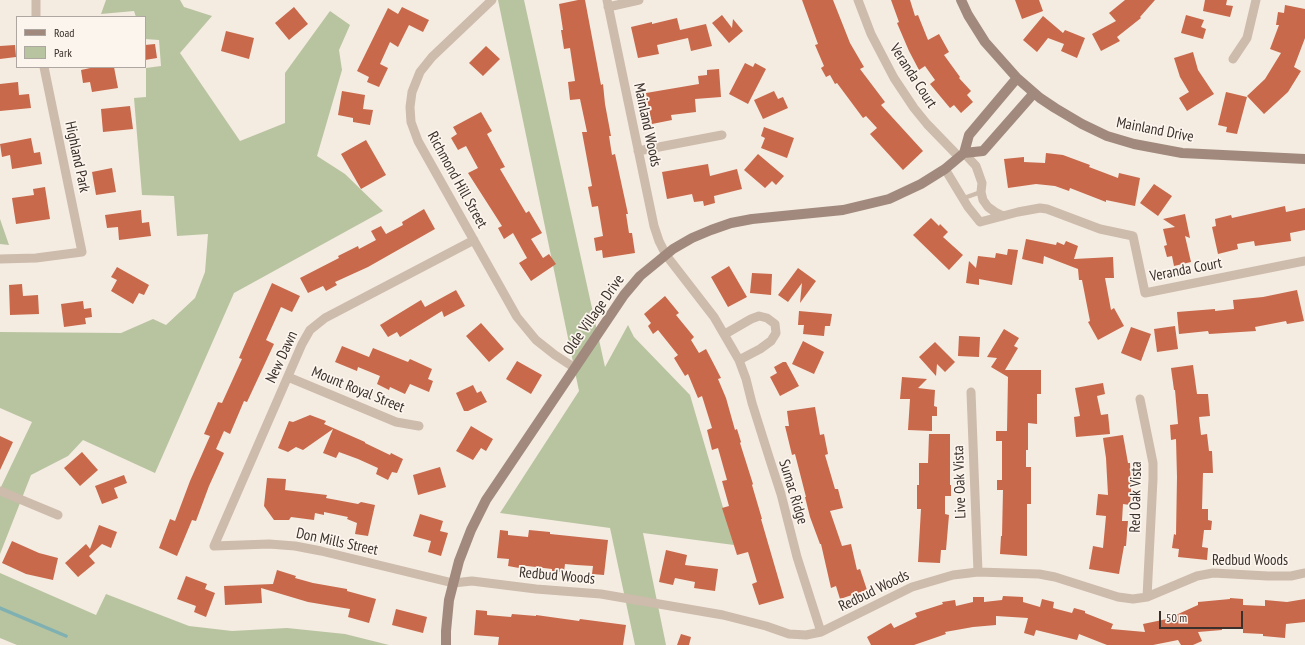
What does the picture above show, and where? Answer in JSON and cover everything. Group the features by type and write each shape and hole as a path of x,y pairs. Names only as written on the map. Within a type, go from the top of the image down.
{"street":[{"path":"36,0 36,16"},
{"name":"Richmond Hill Street","path":"492,0 432,57 420,72 412,92 410,107 411,122 418,141 509,304 526,329 536,340 575,368"},
{"path":"607,3 639,0"},
{"name":"Veranda Court","path":"858,0 871,34 894,78 914,108 927,124 976,166 982,183 981,192 983,200 988,207 1003,216"},
{"name":"Mainland Drive","path":"961,0 968,15 985,42 1017,78 1034,93 1055,108 1082,124 1107,136 1134,144 1182,152 1305,159"},
{"path":"1233,59 1247,38 1256,0"},
{"name":"Mainland Woods","path":"607,3 654,226 666,255"},
{"name":"Highland Park","path":"0,259 36,258 82,252 44,68"},
{"path":"962,155 969,135 1017,78"},
{"path":"962,155 983,151 1034,93"},
{"path":"638,151 722,135"},
{"name":"Olde Village Drive","path":"446,645 448,608 459,561 471,530 486,500 624,295 640,276 666,255 692,238 711,230 731,223 752,219 844,210 889,199 921,184 945,169 962,155"},
{"name":"Veranda Court","path":"945,169 980,222 1040,208 1047,209 1100,229 1133,236 1145,293 1305,261"},
{"name":"New Dawn","path":"214,546 302,344 310,330 317,323 474,240"},
{"name":"Sumac Ridge","path":"666,255 714,317 739,360 746,379 768,457 782,494 797,557 821,632"},
{"path":"725,334 759,316 767,318 775,324 776,333 771,341 760,349 739,360"},
{"name":"Mount Royal Street","path":"288,377 396,422 419,426"},
{"name":"Live Oak Vista","path":"971,392 978,572"},
{"name":"Red Oak Vista","path":"1140,399 1153,471 1147,597"},
{"path":"0,491 58,515"},
{"name":"Don Mills Street","path":"214,546 269,544 295,546 322,551 453,583"},
{"name":"Redbud Woods","path":"453,583 472,581 536,589 601,594 723,615 766,626 789,634 806,635 821,632 912,587 953,574 978,572 1020,572 1044,575 1055,577 1118,597 1133,599 1147,597 1197,576 1213,573 1268,576 1292,576 1305,573"}],"lane":[{"path":"964,198 981,192"}],"green space":[{"path":"106,0 180,0 184,7 212,16 180,53 240,141 285,123 285,73 330,11 350,25 339,50 342,70 317,156 345,174 383,211 234,293 155,473 83,440 68,456 31,475 0,554 0,489 32,422 0,408 0,332 121,333 153,319 166,325 195,298 205,272 208,234 177,236 174,196 142,195 134,98 146,97 146,68 161,66 159,40 146,39 146,16 136,16 134,11 101,14"},
{"path":"498,0 524,0 605,367 628,325 634,337 690,395 734,545 643,533 666,645 635,645 610,528 500,513 579,391"},
{"path":"0,219 9,245 0,244"},
{"path":"0,573 96,615 106,594 189,626 232,631 287,628 345,634 389,645 17,645 0,638"}],"building":[{"path":"585,0 601,85 603,84 611,136 609,136 612,155 615,154 628,214 626,214 629,233 632,233 635,253 603,258 602,250 596,251 594,238 603,236 598,206 592,207 588,187 592,186 582,132 587,132 580,99 570,100 568,82 575,81 570,48 564,49 559,4"},
{"path":"802,0 833,0 850,43 864,67 860,69 885,102 881,105 923,151 903,170 870,134 877,128 866,116 863,118 837,83 835,84 830,75 826,77 821,68 824,66 815,45 818,44"},
{"path":"891,0 910,0 915,16 918,15 928,40 939,34 949,52 944,55 960,77 959,78 971,91 967,95 973,102 961,113 954,105 950,108 930,84 935,80 925,66 919,70 897,23 899,22"},
{"path":"1015,0 1039,0 1043,11 1022,19"},
{"path":"1125,0 1155,0 1140,17 1141,18 1117,37 1120,41 1101,51 1092,34 1116,21 1109,13"},
{"path":"1205,0 1227,0 1226,5 1233,6 1230,17 1203,11"},
{"path":"1285,5 1305,9 1305,38 1294,67 1301,71 1288,92 1264,114 1247,96 1265,79 1281,53 1270,49 1279,25 1276,25 1278,12 1284,13"},
{"path":"294,7 308,24 289,40 275,23"},
{"path":"402,7 429,20 423,32 409,25 398,47 390,42 380,64 388,68 379,87 367,82 369,77 357,71 388,8 398,14"},
{"path":"722,15 732,28 733,19 743,31 729,43 712,23"},
{"path":"1186,15 1204,20 1201,27 1206,29 1203,39 1181,33"},
{"path":"1043,16 1063,33 1065,30 1085,38 1077,58 1061,51 1064,44 1048,38 1037,52 1023,40"},
{"path":"677,18 680,30 706,24 712,46 691,51 688,38 657,45 659,54 638,58 631,27"},
{"path":"226,31 254,38 249,59 221,51"},
{"path":"155,44 157,58 146,60 146,45"},
{"path":"15,45 16,57 0,59 0,46"},
{"path":"486,46 500,59 483,76 469,63"},
{"path":"1193,52 1198,70 1214,94 1187,111 1179,98 1189,92 1180,77 1174,58"},
{"path":"745,63 753,67 755,63 766,69 748,104 729,94"},
{"path":"90,68 114,68 118,88 92,92 90,82 83,83 81,70"},
{"path":"719,69 721,97 695,99 696,112 671,115 672,120 652,124 646,93 699,84 698,76 707,75 707,70"},
{"path":"18,82 19,95 29,94 31,108 0,111 0,84"},
{"path":"342,91 365,95 363,109 373,110 370,125 353,122 353,118 338,115"},
{"path":"774,91 778,99 783,97 788,108 763,119 754,100"},
{"path":"1226,92 1247,97 1237,134 1226,132 1227,127 1218,125"},
{"path":"130,106 133,129 103,132 101,109"},
{"path":"481,112 492,131 487,134 505,167 500,169 526,213 529,211 542,233 531,239 543,258 549,254 556,264 531,281 519,263 527,258 513,233 504,239 498,228 502,226 468,173 478,168 466,146 458,150 451,138 457,134 453,127"},
{"path":"764,127 794,138 787,158 761,148 765,138 761,136"},
{"path":"31,138 34,153 40,152 42,164 12,169 10,155 2,157 0,144"},
{"path":"366,140 386,175 361,189 341,154"},
{"path":"1046,153 1063,155 1118,178 1119,173 1140,178 1135,206 1106,200 1106,202 1070,188 1069,191 1055,186 1036,184 1008,188 1004,159 1024,157 1024,162 1045,163"},
{"path":"758,154 784,176 776,185 772,181 765,188 744,170"},
{"path":"708,164 710,176 737,169 742,189 714,196 715,203 704,206 703,201 694,202 692,194 667,199 662,172"},
{"path":"112,168 116,192 96,195 92,172"},
{"path":"1154,184 1172,196 1158,216 1140,203"},
{"path":"45,187 50,219 16,224 12,198 34,195 33,189"},
{"path":"1285,206 1286,212 1305,208 1305,230 1290,233 1291,241 1255,246 1254,241 1237,244 1238,249 1218,254 1212,227 1216,226 1215,219 1231,215 1232,218"},
{"path":"424,209 435,229 368,267 335,282 337,285 326,291 323,286 308,293 300,278 339,258 338,256 358,246 359,249 376,240 371,231 381,226 386,234 403,225 402,222"},
{"path":"141,210 142,223 149,222 151,236 119,240 118,227 107,228 105,215"},
{"path":"1185,214 1190,238 1185,236 1191,262 1174,266 1172,256 1167,257 1164,246 1167,245 1163,229 1175,227 1163,219"},
{"path":"931,218 948,232 943,237 963,255 949,270 913,235"},
{"path":"1026,239 1056,245 1057,242 1064,245 1066,241 1078,246 1074,259 1113,257 1114,278 1105,278 1111,310 1114,308 1124,326 1098,340 1088,322 1090,321 1082,280 1079,280 1078,269 1044,256 1043,264 1022,259"},
{"path":"1008,249 1018,250 1012,285 979,279 979,285 966,283 969,261 976,268 978,256 995,258 996,253 1007,255"},
{"path":"729,266 747,297 728,307 711,277"},
{"path":"117,267 149,285 144,295 139,293 133,304 111,291 117,280 111,277"},
{"path":"798,268 816,281 800,303 802,283 788,302 778,295"},
{"path":"752,273 772,274 771,295 750,293"},
{"path":"272,283 300,296 292,312 281,307 266,340 274,344 247,402 244,401 230,434 224,431 216,449 224,453 209,486 196,521 192,520 177,556 159,548 170,519 175,521 190,481 210,436 204,434 218,402 222,403 242,359 239,358"},
{"path":"22,284 23,296 38,295 39,314 10,315 9,285"},
{"path":"456,290 465,306 444,317 442,311 400,337 397,332 388,337 380,325 421,300 425,307"},
{"path":"1297,290 1304,321 1287,324 1286,321 1255,327 1256,331 1209,334 1208,331 1179,334 1177,312 1234,309 1233,300 1263,297"},
{"path":"665,296 679,313 676,315 694,337 691,340 699,353 706,349 721,378 718,379 726,398 735,430 737,429 741,442 740,443 753,484 761,519 784,598 759,605 752,584 757,582 748,552 737,555 722,508 729,506 722,481 727,480 718,448 712,450 707,430 712,428 702,396 698,398 688,374 685,376 674,358 678,355 658,330 653,334 648,326 651,323 644,314"},
{"path":"83,301 84,309 91,308 92,317 85,318 86,324 64,327 61,304"},
{"path":"799,311 832,314 830,326 825,326 824,336 803,334 804,325 798,325"},
{"path":"481,323 504,349 489,362 466,336"},
{"path":"1175,326 1178,349 1157,352 1154,329"},
{"path":"1131,327 1151,334 1141,361 1121,353"},
{"path":"1004,329 1019,338 1014,346 1018,348 1005,370 1041,370 1041,394 1037,394 1037,424 1028,423 1028,450 1026,450 1026,467 1031,467 1031,504 1027,504 1027,556 1000,554 1003,490 997,490 997,480 1002,480 1002,441 996,441 996,431 1007,431 1008,377 991,367 997,358 987,357"},
{"path":"959,336 980,337 979,357 958,356"},
{"path":"803,341 824,352 814,374 792,364"},
{"path":"935,342 955,362 945,372 937,364 936,376 919,357"},
{"path":"342,346 369,357 373,348 408,362 410,359 432,369 428,379 433,381 429,392 410,384 405,394 390,387 389,390 377,384 380,376 358,367 357,371 335,362"},
{"path":"517,361 542,375 531,394 506,379"},
{"path":"786,362 799,386 780,396 770,377 777,373 774,367"},
{"path":"1193,365 1197,394 1208,394 1210,416 1199,417 1201,435 1207,434 1209,451 1212,451 1213,473 1203,473 1202,509 1208,509 1208,520 1212,521 1211,530 1204,530 1202,547 1208,548 1207,560 1178,557 1179,549 1172,548 1174,534 1176,535 1177,477 1176,439 1171,440 1170,425 1178,424 1175,390 1171,368"},
{"path":"902,377 927,379 918,388 935,390 934,406 937,407 937,416 932,416 932,431 908,430 910,399 900,399"},
{"path":"1103,383 1105,394 1097,396 1101,415 1108,414 1110,434 1076,437 1074,417 1080,416 1075,388"},
{"path":"473,385 477,393 481,391 487,402 468,411 464,411 456,393"},
{"path":"815,407 820,435 824,434 828,454 825,455 835,489 838,489 843,508 830,511 842,546 851,544 857,570 860,569 867,590 840,599 836,586 831,588 821,544 810,517 795,454 792,455 785,426 789,426 787,411"},
{"path":"310,415 326,421 324,424 390,455 391,453 403,459 397,473 392,472 388,480 376,474 378,468 358,459 339,452 336,458 323,453 333,429 303,450 296,447 288,452 278,448 289,421 293,422"},
{"path":"471,426 493,439 486,451 481,448 473,460 456,451"},
{"path":"929,434 950,434 951,496 945,496 945,514 949,515 946,550 941,550 940,563 918,562 921,509 917,509 917,485 919,485 919,463 928,463"},
{"path":"1123,435 1128,463 1130,463 1131,491 1130,505 1123,504 1122,521 1128,521 1126,546 1124,546 1119,574 1089,569 1093,546 1103,548 1106,516 1096,515 1098,494 1108,495 1106,458 1103,438"},
{"path":"0,436 13,442 0,470"},
{"path":"82,452 98,470 80,486 64,468"},
{"path":"440,467 446,487 418,495 413,475"},
{"path":"124,475 127,483 114,488 118,498 102,504 95,486"},
{"path":"267,478 286,479 285,490 327,495 326,498 358,504 361,502 375,505 368,536 355,534 357,523 347,519 348,517 324,512 324,515 315,513 314,520 291,517 289,520 274,520 264,506"},
{"path":"420,514 443,521 440,531 448,533 441,556 428,552 431,541 413,536"},
{"path":"99,525 117,532 111,548 102,544 89,556 95,563 78,577 65,563 86,544 90,549"},
{"path":"500,530 508,531 508,535 528,537 529,530 550,532 550,534 608,540 604,575 592,574 593,566 565,564 564,572 519,565 519,568 508,566 509,559 497,558"},
{"path":"12,541 39,553 58,558 53,580 26,574 2,563"},
{"path":"666,550 687,555 685,565 718,569 715,591 694,588 695,582 675,578 673,585 659,582"},
{"path":"277,570 296,576 295,578 347,589 347,591 376,599 369,623 348,617 350,609 308,602 261,588 262,603 225,605 224,586 273,584"},
{"path":"186,576 207,584 205,589 215,593 206,617 194,612 196,606 177,599"},
{"path":"1003,596 1023,597 1023,602 1040,607 1042,599 1054,602 1053,608 1072,613 1074,608 1085,611 1085,613 1113,624 1111,629 1145,632 1143,624 1167,619 1198,605 1198,602 1230,598 1243,599 1243,605 1265,606 1265,600 1287,602 1305,599 1305,622 1286,624 1285,638 1263,636 1263,634 1243,633 1243,629 1222,628 1222,630 1198,632 1202,641 1193,645 1181,645 1178,640 1153,645 1107,645 1079,634 1077,640 1036,630 1034,636 1024,633 1028,618 996,616 996,625 945,632 946,634 914,645 871,645 867,637 891,623 894,628 917,617 915,613 943,604 942,602 955,600 956,606 973,602 973,597 984,597 984,602 1002,600"},
{"path":"396,609 427,617 423,633 392,625"},
{"path":"476,610 487,611 487,615 511,617 512,614 536,615 579,621 580,619 626,625 623,645 498,645 499,637 474,635"},
{"path":"681,634 691,637 689,645 677,645"}],"waterway":[{"path":"0,608 66,636"}]}
